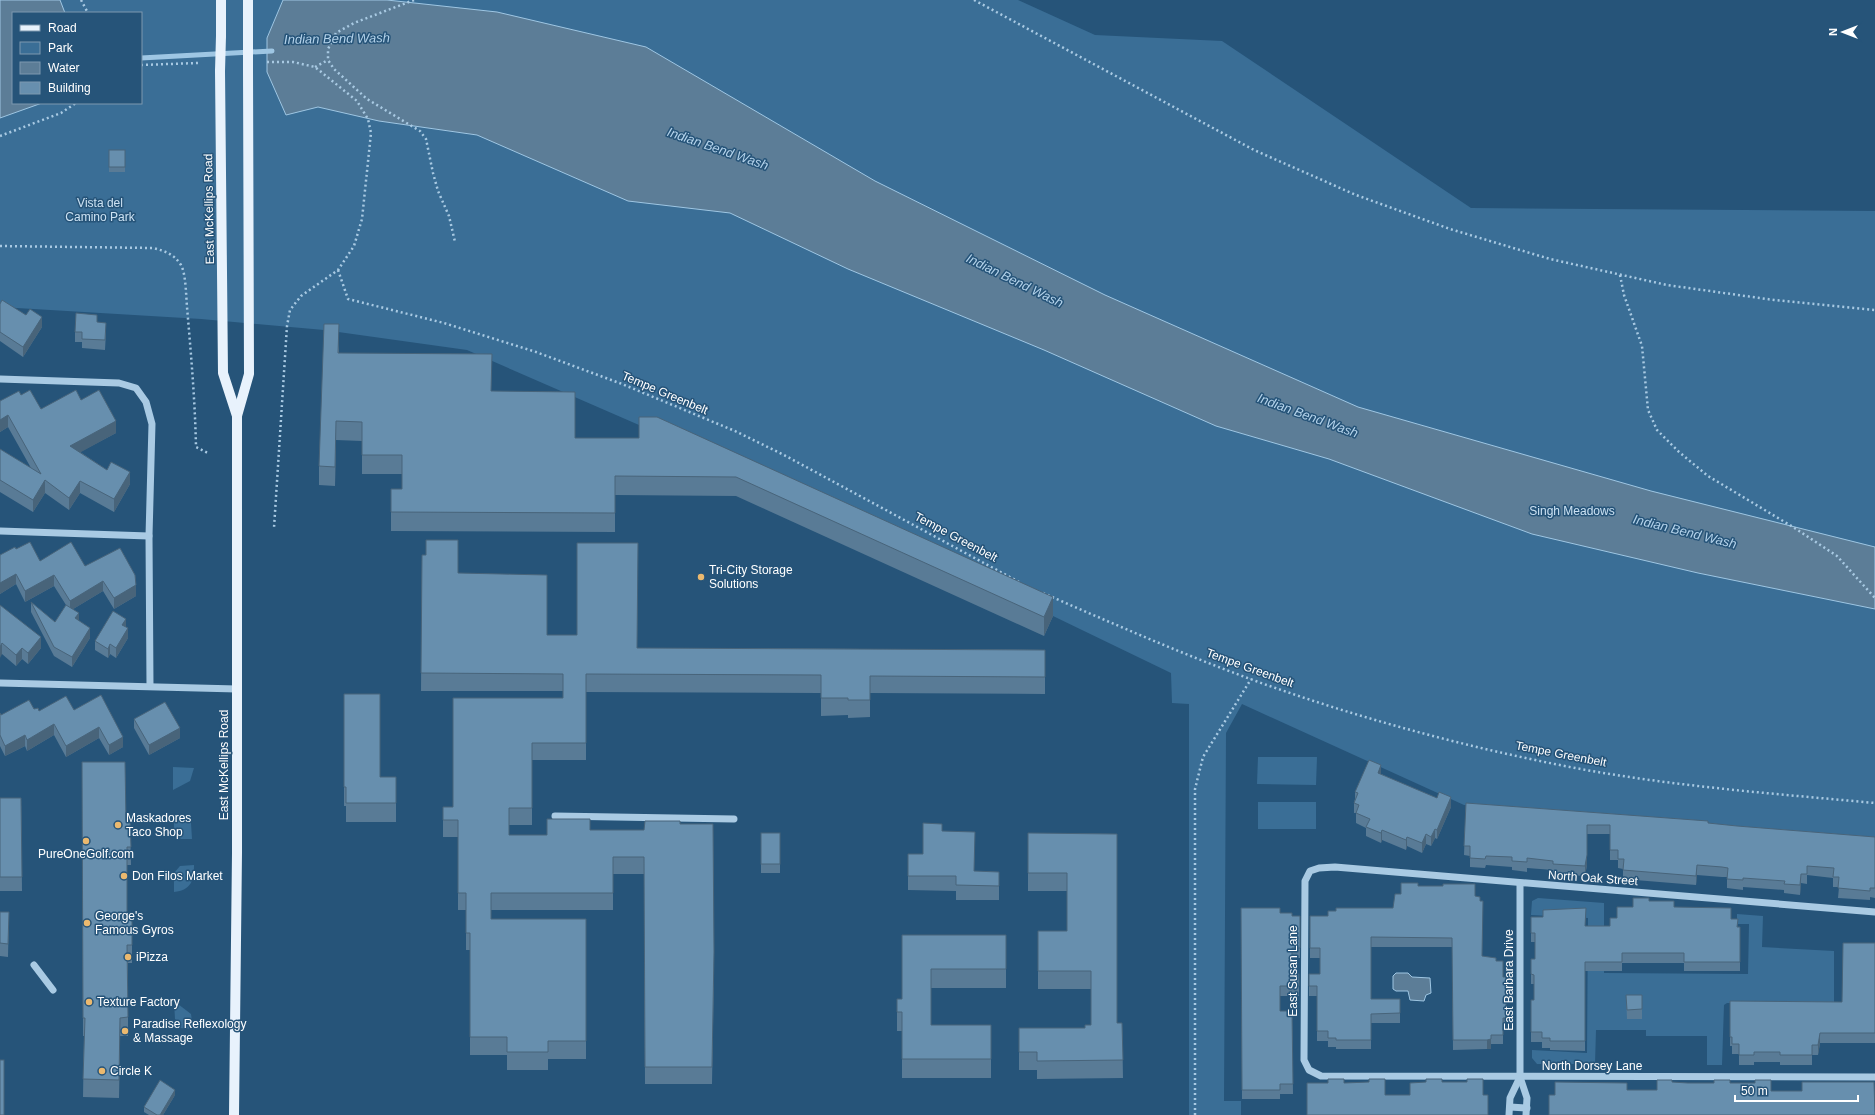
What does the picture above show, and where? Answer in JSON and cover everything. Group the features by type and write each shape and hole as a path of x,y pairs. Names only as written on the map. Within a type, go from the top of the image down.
{"main road":[{"name":"East McKellips Road","path":"221,0 220,71 223,373 237,416"},
{"name":"East McKellips Road","path":"234,1115 237,853 237,416 249,374 248,0"}],"street":[{"path":"0,379 119,383 136,388 146,402 152,424 149,536 150,686"},
{"path":"0,531 149,536"},
{"path":"0,683 150,686 237,690"},
{"path":"555,816 734,820"},
{"name":"North Oak Street","path":"1310,871 1319,868 1335,867 1520,884 1875,912"},
{"name":"East Susan Lane","path":"1309,1070 1304,1060 1304,1044 1305,881 1310,871"},
{"name":"East Barbara Drive","path":"1520,884 1520,1077 1527,1098 1526,1111 1509,1111 1510,1098 1520,1077"},
{"path":"34,965 54,990"},
{"name":"North Dorsey Lane","path":"1309,1070 1321,1076 1875,1076"}],"path":[{"path":"81,0 87,12"},
{"path":"414,0 354,23 336,33 328,49 328,60 334,70 367,99 415,127 426,139 438,192 449,216 455,242"},
{"path":"974,0 1254,150 1356,195 1458,231 1550,259 1667,285 1774,300 1875,310"},
{"path":"315,67 328,60"},
{"path":"267,62 294,62 315,67 357,101 368,119 371,133 362,219 354,246 338,270 301,296 290,310 287,326 274,528"},
{"path":"142,65 198,63"},
{"path":"0,136 61,113 74,104"},
{"path":"0,246 153,248 167,251 177,259 182,267 185,287 196,403 196,447 208,453"},
{"name":"Tempe Greenbelt","path":"338,270 348,299 444,323 536,352 622,384 735,431 784,455 1025,584"},
{"path":"1620,275 1624,295 1642,346 1648,410 1658,430 1679,452 1708,476 1793,526 1837,556 1875,598"},
{"name":"Tempe Greenbelt","path":"1039,591 1132,633 1251,679 1336,708 1426,734 1586,770 1664,782 1875,803"},
{"path":"1195,1115 1195,789 1203,757 1251,679"}],"green space":[{"name":"Singh Meadows","path":"0,0 1018,0 1095,35 1222,41 1471,208 1875,211 1875,839 1464,805 1242,704 1226,733 1224,1101 1241,1101 1241,1115 1189,1115 1189,704 1172,703 1171,673 1053,616 639,436 639,425 467,350 324,330 201,319 0,307"},
{"path":"1258,757 1317,757 1316,785 1257,784"},
{"path":"173,767 194,768 190,781 173,790"},
{"path":"1258,802 1316,802 1316,829 1258,829"},
{"path":"174,814 191,823 192,839 181,839 174,833"},
{"path":"194,865 192,880 188,887 174,892 174,873 180,866"},
{"path":"1538,898 1604,903 1604,973 1748,974 1749,924 1737,924 1737,914 1763,916 1762,947 1834,951 1834,1002 1727,1003 1724,1005 1722,1065 1707,1065 1707,1036 1646,1036 1646,1030 1596,1030 1595,1064 1537,1064 1532,1058 1532,1050 1587,1053 1588,918 1531,915 1532,901"},
{"path":"174,1001 191,1014 193,1029 180,1028 180,1023 175,1019"}],"water":[{"path":"0,0 60,0 65,12 12,12 12,104 39,104 0,118"},
{"path":"283,0 387,0 497,12 646,47 875,181 1105,295 1358,407 1651,491 1875,547 1875,609 1698,573 1532,534 1329,459 1216,426 1044,350 848,269 730,213 628,201 477,135 379,121 318,107 286,115 267,72 267,38"},
{"path":"1396,973 1408,973 1412,977 1430,978 1431,993 1426,995 1424,1001 1410,1000 1408,991 1396,991 1393,989 1393,976"}],"building":[{"path":"109,150 125,150 125,167 109,167"},
{"path":"2,300 26,315 30,309 42,317 23,347 0,332 0,304"},
{"path":"76,313 97,315 97,322 106,323 105,340 82,339 82,332 75,332"},
{"path":"324,324 339,324 338,353 492,354 491,391 575,392 575,438 639,438 639,417 657,417 1053,597 1044,617 736,477 615,476 615,513 391,512 391,489 402,489 402,455 362,455 362,422 336,421 335,467 319,466"},
{"path":"30,390 41,409 76,390 81,400 99,390 116,421 70,446 107,470 111,462 130,472 114,499 80,481 69,498 45,480 33,500 0,480 0,449 41,474 8,415 0,420 0,401 19,391 21,395"},
{"path":"426,540 458,540 458,573 547,575 547,635 577,635 577,543 638,543 637,648 1045,650 1045,677 870,676 870,700 848,700 848,698 821,698 821,675 586,674 586,743 532,743 532,808 509,808 509,835 547,835 547,819 590,819 590,830 644,830 645,821 680,821 680,824 713,824 714,952 712,1067 645,1067 644,857 613,857 613,893 491,893 491,919 586,919 586,1041 548,1041 548,1052 507,1052 507,1037 470,1037 470,933 466,933 466,893 458,893 458,820 443,820 443,807 453,807 453,698 563,698 563,674 421,673 422,555 426,555"},
{"path":"30,542 40,561 71,542 85,566 120,548 135,575 136,585 114,598 103,581 70,601 54,575 25,591 16,574 0,583 0,555 15,547 16,549"},
{"path":"31,602 55,622 66,605 79,613 75,618 90,628 72,657 54,647"},
{"path":"0,605 41,637 28,653 22,648 16,655 2,643 0,647"},
{"path":"113,611 126,619 122,625 128,628 116,648 110,644 108,649 95,641"},
{"path":"344,694 380,694 380,777 396,777 396,803 346,803 346,787 344,787"},
{"path":"101,695 123,737 109,745 99,727 66,746 54,724 27,740 25,735 5,746 0,735 0,713 1,715 29,700 34,709 38,708 39,711 66,696 74,710"},
{"path":"165,702 180,728 149,745 134,719"},
{"path":"1369,760 1381,765 1378,773 1437,798 1439,792 1451,797 1437,830 1435,829 1431,837 1426,834 1422,843 1407,837 1406,840 1382,830 1381,833 1366,827 1370,819 1356,813 1359,805 1354,803 1358,793 1355,792"},
{"path":"82,762 125,762 126,821 130,821 131,847 127,847 127,918 132,918 132,945 127,945 128,1017 120,1018 119,1080 83,1079 85,1018 83,1018"},
{"path":"0,798 21,798 22,877 0,877"},
{"path":"1466,803 1708,821 1708,823 1737,826 1875,837 1875,888 1870,888 1870,891 1838,888 1839,877 1833,877 1834,868 1807,866 1807,874 1801,874 1800,885 1784,884 1785,881 1743,878 1743,880 1727,879 1728,868 1722,867 1697,865 1696,876 1623,870 1624,859 1618,859 1618,850 1610,850 1610,825 1587,825 1587,855 1585,866 1553,864 1553,861 1527,858 1527,862 1512,861 1512,857 1486,856 1485,859 1470,858 1470,846 1464,846"},
{"path":"923,823 942,824 942,831 975,832 974,871 999,872 999,886 956,885 956,876 908,876 908,854 923,854"},
{"path":"761,833 780,833 780,864 761,864"},
{"path":"1028,833 1117,834 1117,1023 1122,1023 1123,1060 1037,1061 1037,1052 1019,1052 1019,1028 1085,1028 1085,1025 1091,1025 1091,971 1038,971 1038,931 1067,931 1067,873 1028,873"},
{"path":"1401,883 1418,883 1418,886 1475,884 1475,896 1480,897 1480,901 1483,901 1482,956 1496,958 1496,961 1503,961 1503,977 1506,977 1506,1018 1503,1018 1503,1035 1491,1035 1491,1039 1487,1040 1453,1040 1452,938 1371,937 1371,999 1400,999 1400,1013 1371,1014 1371,1040 1336,1040 1336,1038 1328,1038 1328,1031 1317,1031 1317,986 1309,986 1309,974 1320,974 1320,948 1310,948 1310,916 1328,916 1328,911 1336,911 1336,908 1393,908 1395,894 1401,894"},
{"path":"1633,898 1649,898 1649,901 1674,901 1674,907 1731,908 1731,919 1738,919 1737,927 1740,927 1740,962 1684,962 1684,953 1622,953 1622,962 1585,962 1585,1041 1550,1041 1550,1038 1542,1038 1542,1032 1531,1032 1531,1000 1534,1000 1534,975 1531,974 1531,959 1535,959 1535,933 1531,933 1531,917 1543,917 1543,910 1586,908 1585,926 1610,926 1610,918 1617,918 1617,907 1633,907"},
{"path":"1241,908 1280,908 1280,913 1292,913 1292,916 1300,916 1300,948 1292,948 1292,974 1299,974 1299,986 1280,986 1280,1011 1292,1011 1293,1084 1280,1084 1280,1090 1242,1090"},
{"path":"0,912 9,912 8,944 0,943"},
{"path":"902,935 1006,935 1006,969 931,969 931,1025 991,1025 991,1059 902,1059 902,1012 897,1012 897,999 902,999"},
{"path":"1843,943 1875,943 1875,1033 1820,1033 1818,1045 1812,1045 1812,1055 1780,1055 1780,1052 1754,1052 1754,1055 1739,1055 1739,1044 1732,1044 1732,1037 1730,1037 1730,1001 1842,1002"},
{"path":"1626,995 1642,995 1642,1009 1627,1010"},
{"path":"0,1060 4,1060 4,1115 0,1115"},
{"path":"1328,1079 1344,1079 1344,1083 1369,1082 1369,1079 1385,1079 1385,1095 1410,1095 1410,1083 1426,1082 1426,1079 1442,1079 1442,1082 1467,1082 1467,1079 1483,1079 1483,1095 1488,1095 1488,1115 1307,1115 1307,1083 1328,1083"},
{"name":"Circle K","path":"160,1080 175,1090 160,1115 157,1115 144,1107"},
{"path":"1657,1080 1672,1080 1672,1082 1688,1083 1714,1083 1714,1080 1730,1080 1730,1083 1755,1083 1755,1080 1771,1080 1771,1091 1802,1091 1802,1082 1874,1082 1875,1115 1549,1115 1549,1095 1555,1095 1555,1082 1627,1083 1627,1090 1657,1090"}],"waterway":[{"name":"Indian Bend Wash","path":"142,58 272,51"}],"place":[{"name":"Tri-City Storage Solutions","path":"701,577"},
{"name":"Maskadores Taco Shop","path":"118,825"},
{"name":"PureOneGolf.com","path":"86,841"},
{"name":"Don Filos Market","path":"124,876"},
{"name":"George's Famous Gyros","path":"87,923"},
{"name":"iPizza","path":"128,957"},
{"name":"Texture Factory","path":"89,1002"},
{"name":"Paradise Reflexology & Massage","path":"125,1031"},
{"name":"Circle K","path":"102,1071"}],"park label":[{"name":"Vista del Camino Park","path":"100,210"}]}
